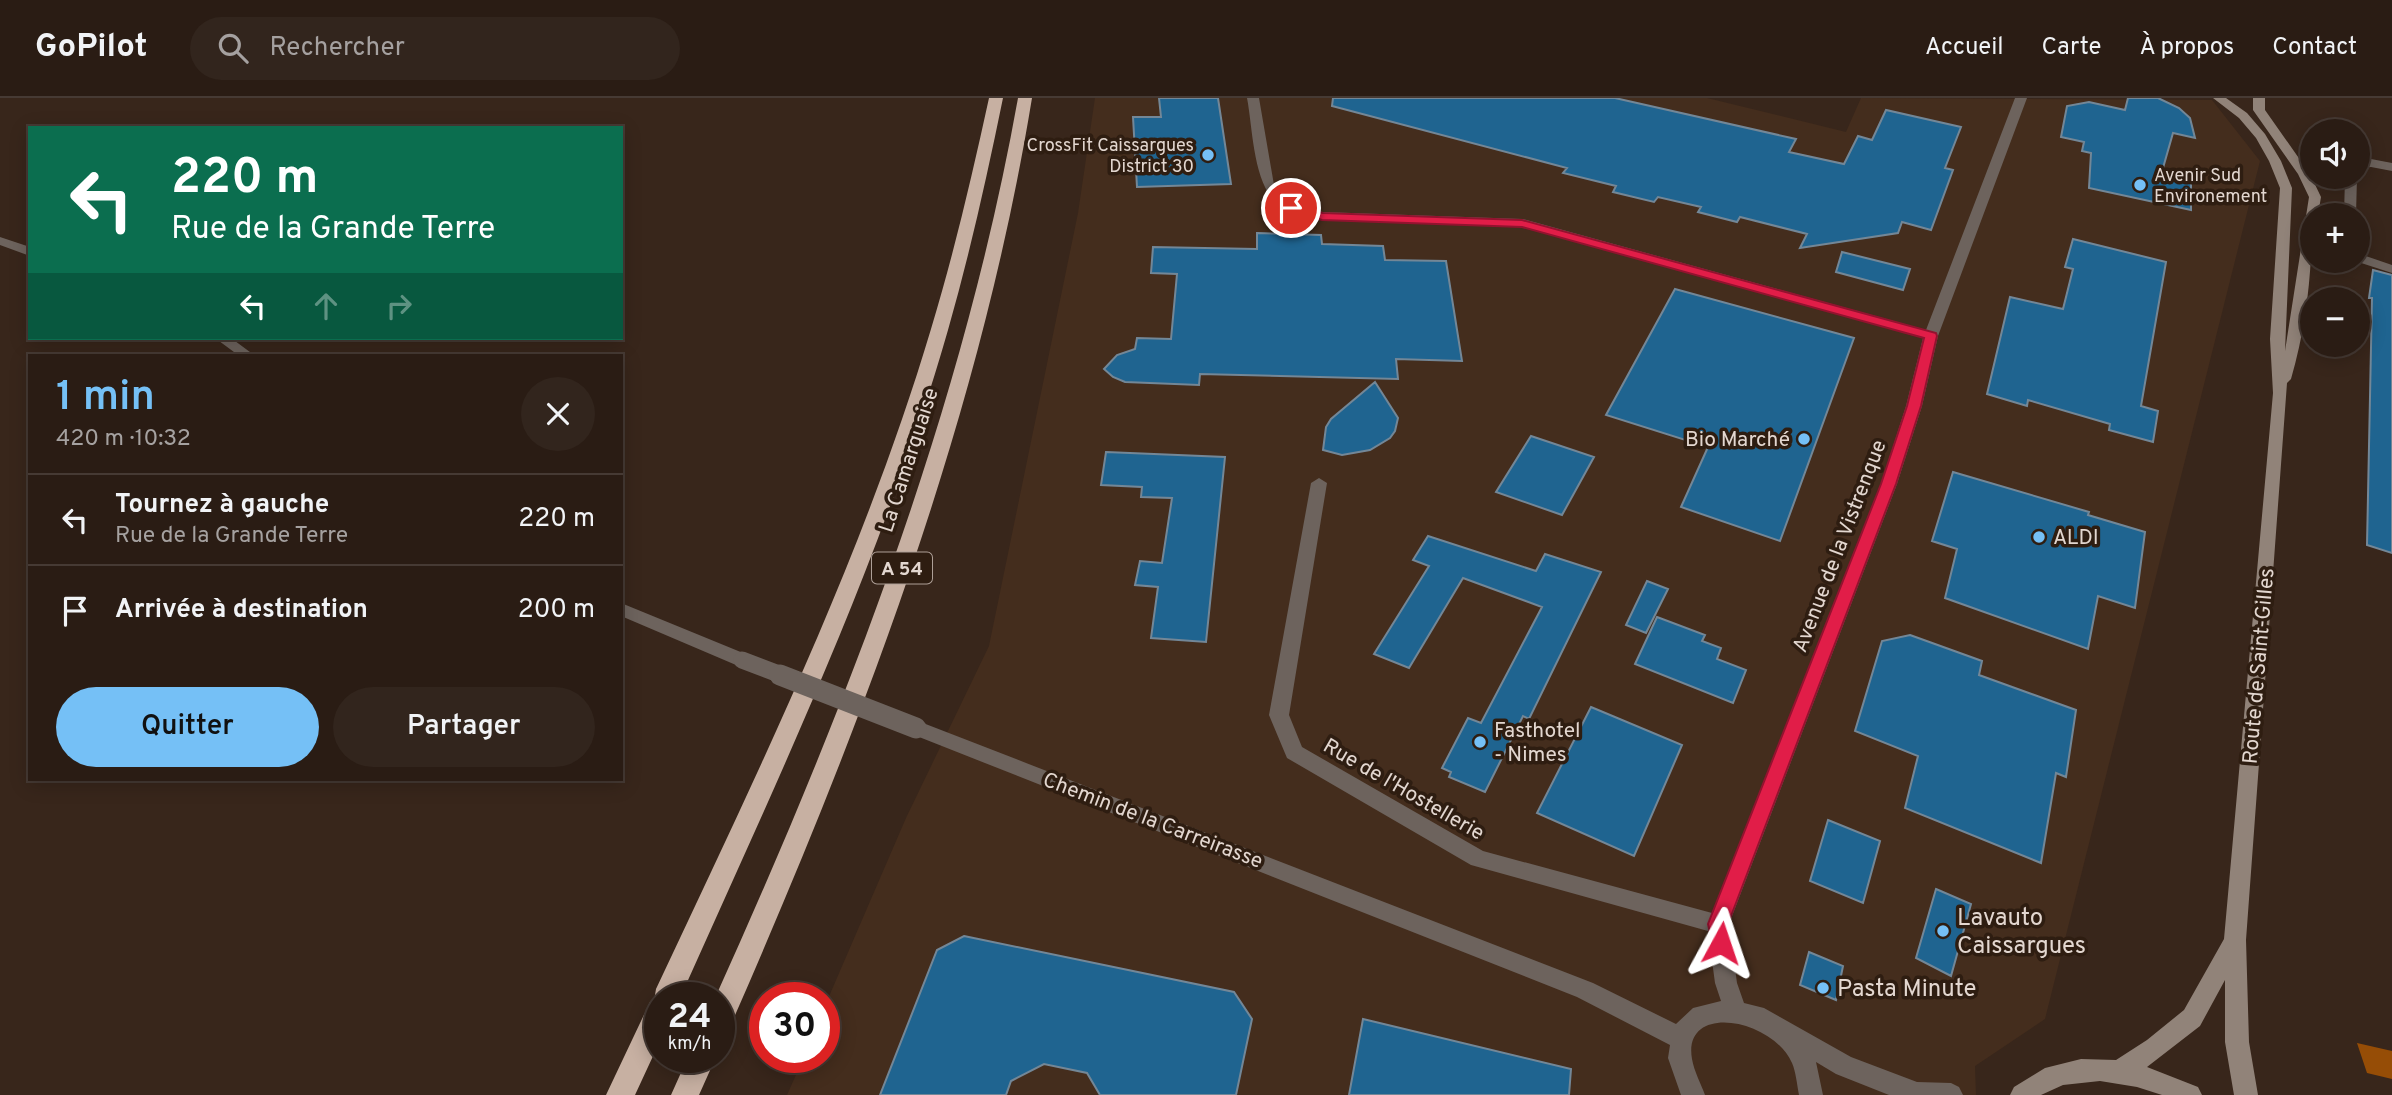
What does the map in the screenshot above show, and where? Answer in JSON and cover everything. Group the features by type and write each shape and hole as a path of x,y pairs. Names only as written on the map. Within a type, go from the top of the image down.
{"highway":[{"name":"La Camarguaise","path":"673,982 748,819 852,573 915,409 953,289 977,197 996,98"},
{"name":"La Camarguaise","path":"735,983 807,816 899,579 954,413 992,275 1012,185 1026,98"},
{"path":"620,1095 644,1045"},
{"path":"685,1095 695,1073"}],"main road":[{"name":"Route de Saint-Gilles","path":"2219,98 2252,123 2279,164 2287,188 2277,339 2280,393 2235,940 2237,1042 2246,1095"},
{"name":"Route de Saint-Gilles","path":"2259,98 2259,110 2304,174 2315,197 2314,203"},
{"name":"Route de Saint-Gilles","path":"2280,393 2295,341 2304,273"},
{"name":"Route de Saint-Gilles","path":"2119,1072 2155,1048 2192,1018 2235,940"},
{"path":"2022,1095 2045,1079 2079,1071 2119,1072 2163,1083 2190,1095"}],"street":[{"path":"1253,98 1268,185 1273,196 1291,208 1322,216 1522,223 1931,336"},
{"name":"Avenue de la Vistrenque","path":"1735,1010 1726,983 1718,924 1889,484 1914,406 1931,336 2021,98"},
{"path":"2370,163 2392,167"},
{"path":"0,241 28,251"},
{"path":"2370,261 2392,269"},
{"path":"225,340 246,354"},
{"name":"Rue de l'Hostellerie","path":"1319,483 1279,715 1294,752 1478,859 1718,924"},
{"name":"Chemin de la Carreirasse","path":"623,610 742,660 1585,990 1681,1040"},
{"path":"1693,1095 1678,1058 1681,1040 1688,1025 1700,1015 1717,1010 1735,1010 1755,1015 1844,1066 1917,1094 1951,1095"},
{"path":"1775,1026 1791,1041 1804,1059 1811,1078 1811,1095"}],"shaded area":[{"path":"1095,98 1707,98 1846,132 1861,98 2212,100 2260,161 2045,1019 1975,1066 1976,1095 787,1095 797,1073 840,1073 840,982 835,982 906,818 989,646 1078,213"},
{"path":"2357,1043 2392,1051 2392,1079 2367,1073"}],"building":[{"path":"1159,98 1218,98 1231,184 1137,187 1133,117 1161,117"},
{"path":"1333,98 1615,98 1796,139 1789,152 1844,164 1858,136 1872,140 1886,110 1961,127 1945,168 1953,170 1931,230 1902,222 1898,233 1800,248 1807,234 1740,217 1737,222 1698,212 1701,207 1658,197 1654,202 1613,192 1616,186 1563,173 1567,168 1332,106"},
{"path":"2128,98 2158,98 2179,108 2190,118 2195,138 2173,133 2161,175 2191,181 2191,210 2089,188 2091,153 2082,151 2084,142 2061,137 2067,106 2089,102 2125,110"},
{"path":"1257,233 1321,235 1322,244 1383,246 1385,260 1446,261 1462,361 1396,359 1398,379 1200,374 1199,385 1125,382 1104,369 1117,355 1135,349 1137,338 1171,339 1177,274 1151,273 1153,247 1257,249"},
{"path":"2073,239 2166,262 2141,406 2158,411 2153,442 2109,430 2110,424 2028,400 2027,406 1987,394 2010,297 2063,309 2073,269 2065,267"},
{"path":"1842,252 1910,269 1903,290 1836,272"},
{"path":"2373,270 2392,275 2392,553 2367,545 2370,291"},
{"path":"1675,289 1854,338 1780,541 1681,507 1708,447 1606,415"},
{"path":"1375,382 1398,418 1390,438 1370,450 1342,455 1323,450 1326,427 1331,419"},
{"path":"1531,436 1594,457 1562,515 1496,492"},
{"path":"1106,452 1225,457 1206,642 1151,638 1158,587 1135,585 1140,561 1162,563 1172,498 1141,497 1142,487 1101,485"},
{"name":"ALDI","path":"1953,472 2089,512 2088,515 2145,532 2135,608 2098,596 2088,649 1945,598 1957,549 1932,541"},
{"path":"1428,536 1536,571 1545,554 1601,572 1529,719 1523,716 1485,792 1449,777 1451,772 1442,768 1468,718 1481,723 1542,607 1463,578 1409,668 1374,654 1429,566 1413,560"},
{"path":"1647,581 1668,589 1646,633 1626,625"},
{"path":"1657,617 1705,635 1702,641 1721,648 1717,659 1746,670 1733,703 1635,664"},
{"path":"1910,635 1982,661 1979,675 2076,710 2066,777 2056,773 2041,863 1905,808 1918,756 1855,731 1882,641"},
{"path":"1591,707 1682,745 1634,856 1537,813"},
{"path":"1828,820 1880,841 1863,903 1810,881"},
{"name":"Lavauto Caissargues","path":"1936,889 1971,904 1951,976 1916,958"},
{"path":"964,936 1234,992 1252,1019 1236,1095 1100,1095 1087,1073 1044,1064 1011,1081 1006,1095 880,1095 937,950"},
{"path":"1809,952 1843,966 1836,1000 1800,985"},
{"path":"1363,1019 1571,1069 1569,1095 1349,1095"}],"place":[{"name":"CrossFit Caissargues District 30","path":"1208,155"},
{"name":"Avenir Sud Environement","path":"2140,185"},
{"name":"Bio Marché","path":"1804,439"},
{"name":"ALDI","path":"2039,537"},
{"name":"Fasthotel - Nimes","path":"1480,742"},
{"name":"Lavauto Caissargues","path":"1943,931"},
{"name":"Pasta Minute","path":"1823,988"}],"route":[{"path":"1291,208 1322,216 1522,223 1931,336 1914,406 1889,484 1718,924 1721,943"}]}
